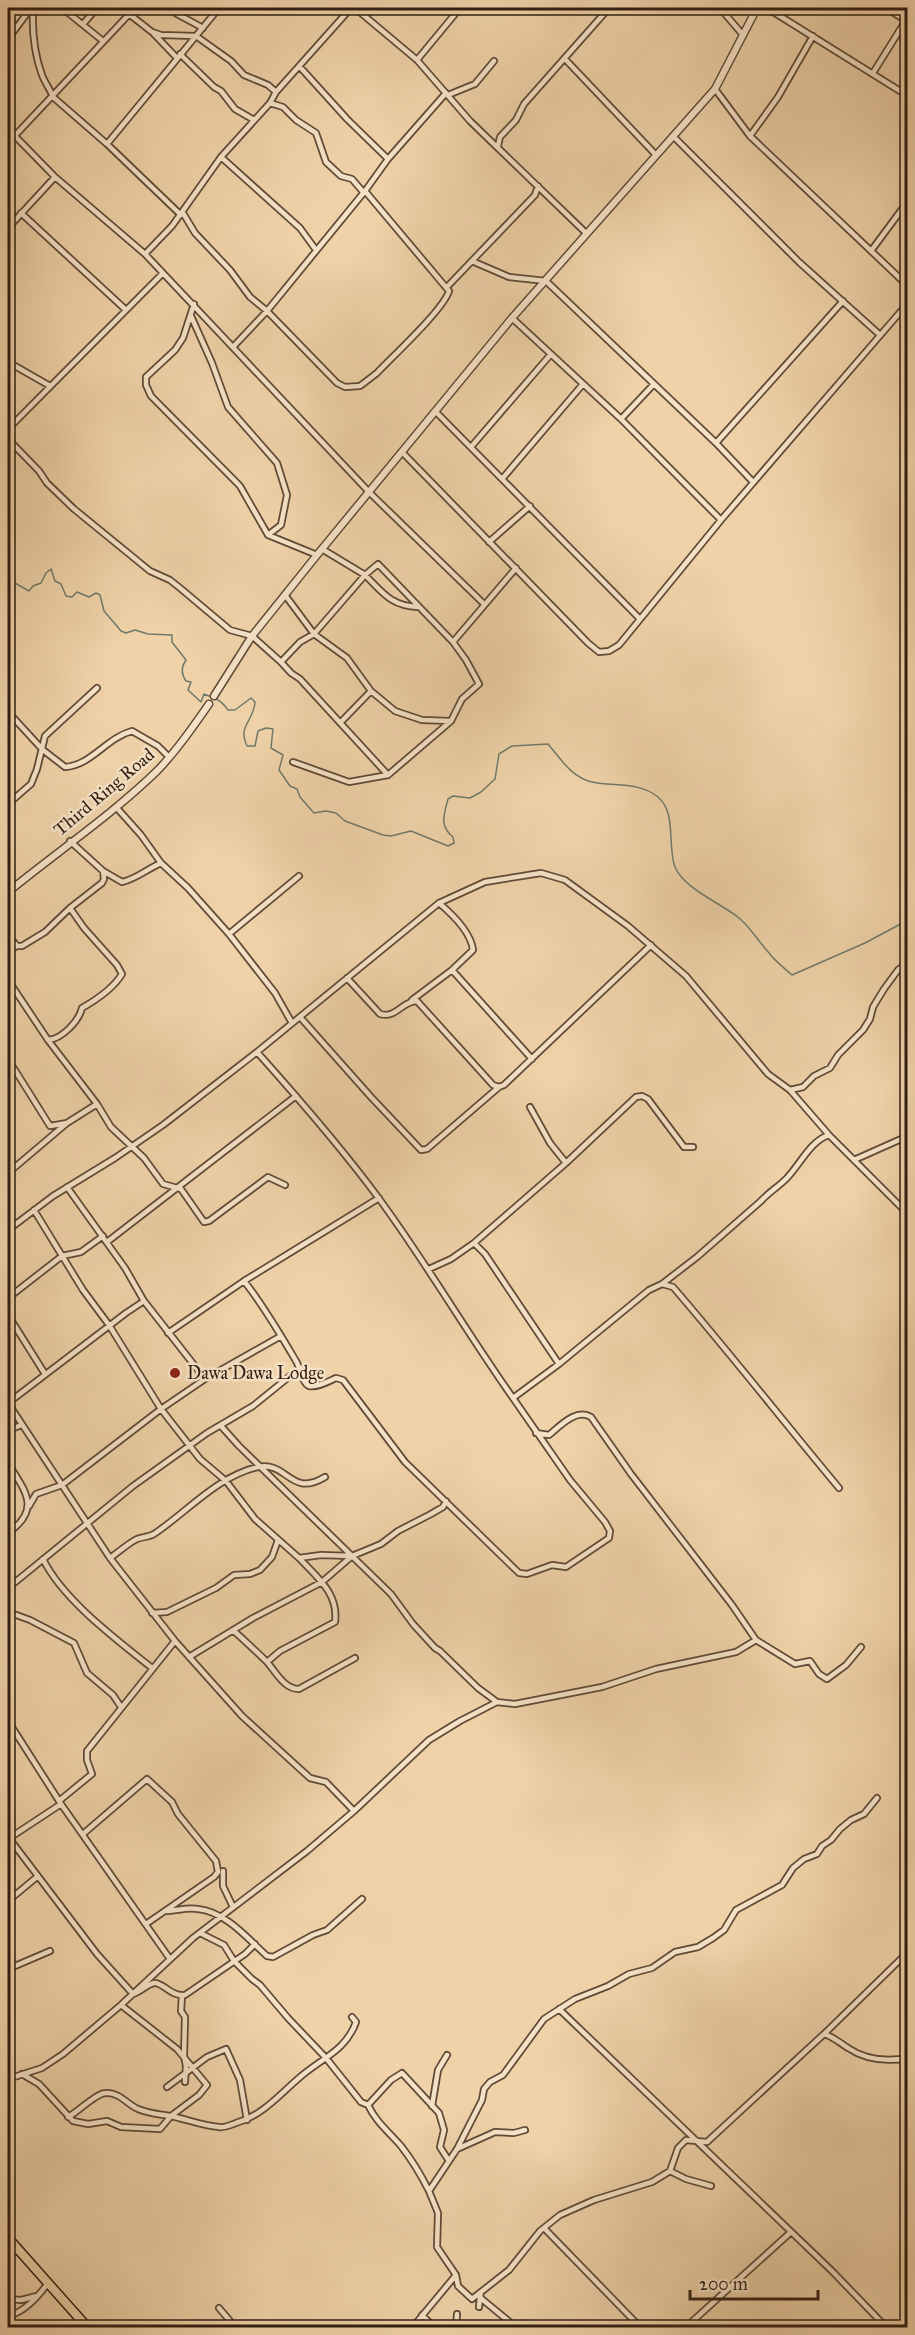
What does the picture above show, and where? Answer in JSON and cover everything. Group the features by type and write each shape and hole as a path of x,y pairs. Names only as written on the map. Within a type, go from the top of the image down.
{"highway":[{"path":"8,2238 88,2328"}],"street":[{"path":"8,39 32,8"},
{"path":"32,8 32,32 37,57 42,77 53,97 182,214 195,233 231,270 250,297 267,311 331,377 345,387 353,388 367,382 415,334 448,296 447,287 365,192 352,179 341,176 326,162 316,133 296,120 283,107 270,103"},
{"path":"63,8 103,41"},
{"path":"82,24 97,8"},
{"path":"8,143 135,8"},
{"path":"166,8 203,28"},
{"path":"107,144 219,8"},
{"path":"145,254 182,214 221,158 270,103 276,92 353,8 417,60 470,121 586,233"},
{"path":"417,60 460,8"},
{"path":"498,146 500,137 516,120 524,104 609,8"},
{"path":"720,8 743,35"},
{"path":"209,704 252,636 317,555 512,318 715,89 757,8"},
{"path":"767,8 908,96"},
{"path":"873,73 907,21 886,8"},
{"path":"129,14 221,91 235,109 254,120"},
{"path":"152,32 161,35 196,36 231,61 244,75 268,85 276,92"},
{"path":"750,136 778,97 813,36"},
{"path":"565,59 656,155"},
{"path":"233,347 267,311 365,192 388,159 447,94 475,84 494,61"},
{"path":"300,67 347,119 388,159"},
{"path":"715,89 750,136 908,286"},
{"path":"15,136 55,177 145,254 370,493 484,604"},
{"path":"673,136 800,262 880,335"},
{"path":"221,158 300,228 316,250"},
{"path":"8,228 55,177"},
{"path":"447,287 535,195 538,186"},
{"path":"871,251 908,201"},
{"path":"21,213 126,310"},
{"path":"472,261 509,277 546,281 716,443 753,482"},
{"path":"8,429 162,273"},
{"path":"716,443 843,301"},
{"path":"402,452 599,652 609,651 619,645 753,482 908,303"},
{"path":"194,304 183,338 175,350 149,372 145,381 151,396 240,486 268,536 317,555"},
{"path":"191,316 228,407 277,463 287,495 281,525 268,536"},
{"path":"512,318 621,420 721,520"},
{"path":"471,447 551,354"},
{"path":"8,362 50,386"},
{"path":"502,479 583,384"},
{"path":"621,420 654,384"},
{"path":"436,412 640,619"},
{"path":"8,439 58,495 150,571 170,580 230,630 252,636 282,662 388,775"},
{"path":"489,542 530,506"},
{"path":"322,549 365,575 387,597 403,607 418,607"},
{"path":"282,662 300,642 314,634 365,575 378,564 453,642 479,684 462,699 451,721 388,775 349,782 293,762"},
{"path":"453,642 516,568"},
{"path":"285,595 314,634 347,658 371,691 395,711 422,720 451,721"},
{"path":"8,804 31,784 43,750 42,743 45,736 97,688"},
{"path":"340,723 371,691"},
{"name":"Third Ring Road","path":"8,892 116,807 159,769 209,704"},
{"path":"8,712 43,750 65,767 75,766 110,741 132,731 158,746 169,757"},
{"path":"116,807 161,863 188,888 230,934 275,993 292,1023"},
{"path":"70,841 103,871 122,882 132,880 147,869 161,863"},
{"path":"8,951 22,946 45,932 70,908 102,883 103,871"},
{"path":"8,1230 68,1186 163,1125 257,1052 439,903 485,882 541,873 565,880 651,945 686,976 768,1074 790,1090 829,1135 908,1214"},
{"path":"230,934 299,876"},
{"path":"347,978 380,1014 386,1016 391,1015 452,970 473,950 472,942 450,913 439,903"},
{"path":"48,1040 54,1040 62,1035 78,1019 82,1008 91,1005 117,982 122,974 70,908"},
{"path":"8,935 17,946"},
{"path":"300,1017 421,1150 427,1149 504,1085 651,945"},
{"path":"790,1090 803,1087 814,1076 831,1068 838,1056 864,1030 873,1007 884,989 898,970 908,962"},
{"path":"452,970 532,1059"},
{"path":"8,980 111,1127 144,1158 163,1184 181,1189 204,1222 209,1221 268,1177 285,1185"},
{"path":"411,1001 417,1001 493,1084 499,1087"},
{"path":"244,1281 281,1336 300,1368 305,1382 309,1386 317,1386 336,1378 343,1380 405,1462 523,1574 552,1565 566,1567 609,1538 610,1531 605,1522 570,1480 494,1374 429,1269 379,1198 257,1052"},
{"path":"8,1059 50,1126 67,1123"},
{"path":"107,1242 296,1096"},
{"path":"429,1269 451,1259 474,1243 566,1163 630,1102 642,1096 648,1099 684,1147 693,1147"},
{"path":"8,1173 67,1123 97,1104"},
{"path":"530,1107 550,1143 566,1163"},
{"path":"513,1398 559,1364 649,1290 662,1284 697,1257 761,1201 770,1190 784,1181 817,1141 829,1135"},
{"path":"854,1161 908,1136"},
{"path":"68,1186 144,1301 205,1379"},
{"path":"168,1333 244,1281 379,1198"},
{"path":"34,1210 161,1409 200,1458 226,1481 255,1519 299,1558 331,1594 336,1610 334,1622 280,1651 267,1662"},
{"path":"8,1298 62,1256 81,1252 103,1236"},
{"path":"474,1243 485,1254 559,1364"},
{"path":"662,1284 673,1287 731,1353 839,1488"},
{"path":"144,1301 8,1403 110,1558 175,1641 242,1716 310,1778 326,1782 354,1811"},
{"path":"8,1315 45,1374"},
{"path":"25,1494 36,1494 62,1485 161,1409 205,1379 281,1336"},
{"path":"8,1588 86,1523 207,1433 253,1406 300,1368"},
{"path":"536,1433 549,1435 578,1414 591,1417 756,1640 795,1664 810,1661 819,1674 827,1678 846,1665 861,1647"},
{"path":"8,1430 22,1425"},
{"path":"221,1426 391,1594 413,1624 435,1648 497,1702"},
{"path":"8,1463 29,1506"},
{"path":"110,1558 136,1540 152,1536 226,1481 260,1467 272,1467 300,1484 309,1484 325,1477"},
{"path":"8,1533 27,1514 36,1494"},
{"path":"189,1657 253,1618 322,1582 352,1556 381,1544 398,1531 443,1507 446,1501"},
{"path":"152,1613 167,1612 216,1588 234,1575 250,1574 260,1570 272,1557 278,1540"},
{"path":"299,1558 321,1555 352,1556"},
{"path":"43,1559 53,1578 113,1637 152,1668"},
{"path":"8,1612 30,1620 74,1643 87,1673 113,1695 121,1707"},
{"path":"234,1631 267,1662 283,1682 293,1689 299,1689 355,1658"},
{"path":"8,2071 10,2078 51,2062 121,2005 201,1933 307,1851 354,1811 429,1740 460,1721 497,1702 515,1704 602,1687 656,1669 736,1652 756,1640"},
{"path":"133,1994 97,1954 8,1839 60,1803 92,1774 87,1760 87,1751 175,1641"},
{"path":"8,1721 60,1803 170,1959"},
{"path":"83,1834 147,1779 164,1792 178,1814 216,1861 218,1872 206,1884 146,1924"},
{"path":"429,2191 457,2149 482,2100 484,2089 490,2082 502,2075 544,2019 575,1999 608,1986 629,1974 652,1968 675,1952 698,1947 713,1938 724,1930 736,1910 782,1885 793,1868 804,1859 817,1854 840,1828 864,1814 877,1798"},
{"path":"223,1871 223,1886 233,1907"},
{"path":"8,1901 38,1876"},
{"path":"165,1911 198,1909 221,1917 267,1956 276,1957 327,1930 363,1899"},
{"path":"201,1933 224,1945 234,1961 260,1984 288,2018 327,2058 361,2102 368,2105 375,2119 402,2147 429,2191 438,2213 437,2247 456,2275 458,2286 472,2298 480,2295 509,2270 544,2228 565,2212 611,2194 652,2182 670,2171 678,2148 686,2140 707,2142 824,2034 908,1952"},
{"path":"133,1994 157,1983 177,1996 182,1995 202,1984 255,1944"},
{"path":"8,1965 15,1966 50,1951"},
{"path":"182,1995 182,2011 185,2017 186,2072 184,2082"},
{"path":"22,2074 39,2084 73,2121 88,2124 107,2121 121,2127 155,2129 164,2125 171,2116 199,2095 207,2085 184,2056 121,2005"},
{"path":"559,2009 791,2232 886,2327"},
{"path":"68,2117 81,2110 98,2095 107,2092 119,2096 136,2109 158,2116 171,2116 221,2128 247,2120 276,2101 299,2078 327,2058 350,2037 356,2022 352,2017"},
{"path":"824,2034 832,2036 865,2058 874,2060 908,2058"},
{"path":"167,2087 192,2067 226,2049 240,2080 247,2120"},
{"path":"432,2106 438,2070 447,2055"},
{"path":"368,2105 391,2080 402,2073 439,2113 444,2130 440,2147 449,2161"},
{"path":"457,2149 495,2132 514,2133 525,2130"},
{"path":"670,2171 686,2179 711,2186"},
{"path":"544,2228 641,2328"},
{"path":"685,2328 791,2232"},
{"path":"412,2328 456,2275"},
{"path":"8,2316 23,2309 39,2295 48,2283"},
{"path":"444,2288 458,2286"},
{"path":"8,2299 21,2300 39,2295"},
{"path":"479,2307 480,2295"},
{"path":"480,2295 514,2327"},
{"path":"219,2308 236,2328"},
{"path":"456,2328 457,2314"},
{"path":"422,2315 435,2328"}],"waterway":[{"path":"8,579 29,591 33,586 41,583 51,569 55,581 61,584 66,596 72,597 77,592 89,597 96,593 100,595 104,611 121,631 126,633 135,630 148,634 172,635 172,642 186,660 182,670 186,681 191,682 188,690 201,702 204,694 220,701 228,710 235,710 251,698 255,702 244,733 247,746 255,746 258,731 266,728 273,729 271,748 283,755 279,770 290,786 297,789 300,797 314,813 326,811 336,813 345,821 383,835 391,836 411,831 448,846 454,843 453,837 444,824 448,799 453,796 470,798 481,792 495,779 499,754 512,746 548,744 567,767 585,780 634,787 658,797 668,812 673,859 680,875 694,889 739,918 774,959 792,975 865,943 908,920"}],"place":[{"name":"Dawa Dawa Lodge","path":"175,1373"}]}
